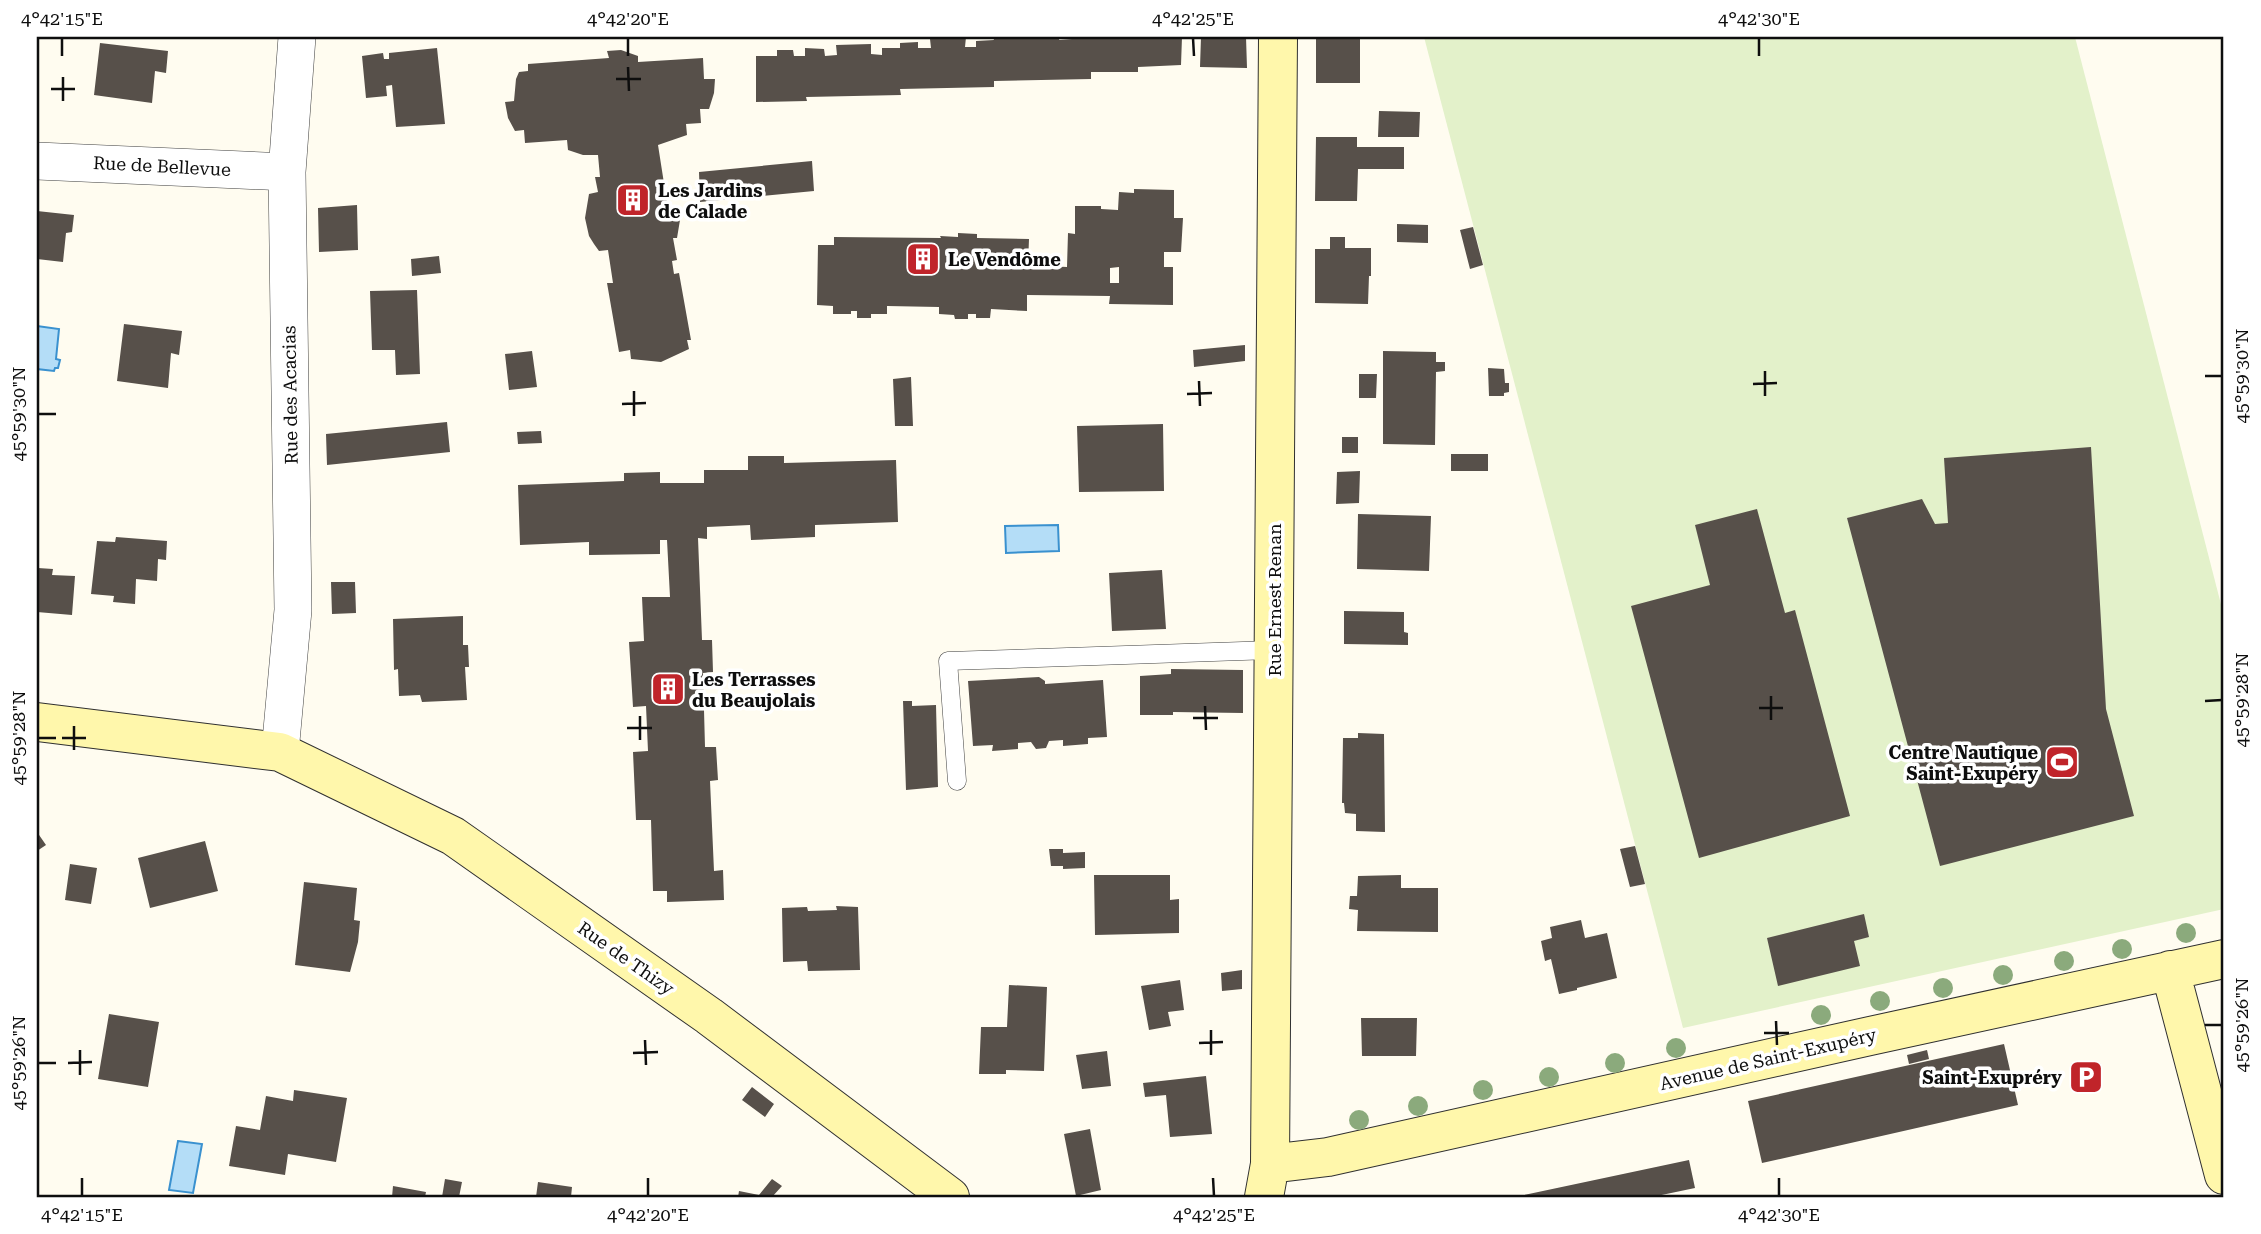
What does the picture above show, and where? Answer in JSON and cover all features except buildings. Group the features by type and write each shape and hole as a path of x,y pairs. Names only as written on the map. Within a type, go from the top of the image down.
{"main road":[{"name":"Rue Ernest Renan","path":"1272,1186 1278,37"},
{"name":"Rue de Thizy","path":"37,722 280,752 453,836 709,1016 950,1197"},
{"name":"Avenue de Saint-Exupéry","path":"1272,1186 1328,1157 2224,959"},
{"path":"2170,970 2224,1175"}],"street":[{"name":"Rue des Acacias","path":"280,752 293,610 287,172 297,37"},
{"name":"Rue de Bellevue","path":"37,161 287,172"}],"lane":[{"path":"957,781 947,661 1274,650"}],"green space":[{"path":"1424,37 2075,37 2224,616 2224,909 1683,1028"}],"water":[{"path":"37,326 59,329 56,359 60,360 54,371 37,369"},
{"path":"1058,525 1059,551 1006,553 1005,526"},
{"path":"178,1141 202,1144 193,1193 169,1190"}],"place":[{"name":"Les Jardins de Calade","path":"633,200"},
{"name":"Le Vendôme","path":"923,259"},
{"name":"Les Terrasses du Beaujolais","path":"668,689"},
{"name":"Centre Nautique Saint-Exupéry","path":"2062,762"},
{"name":"Saint-Exupréry","path":"2086,1077"}]}
